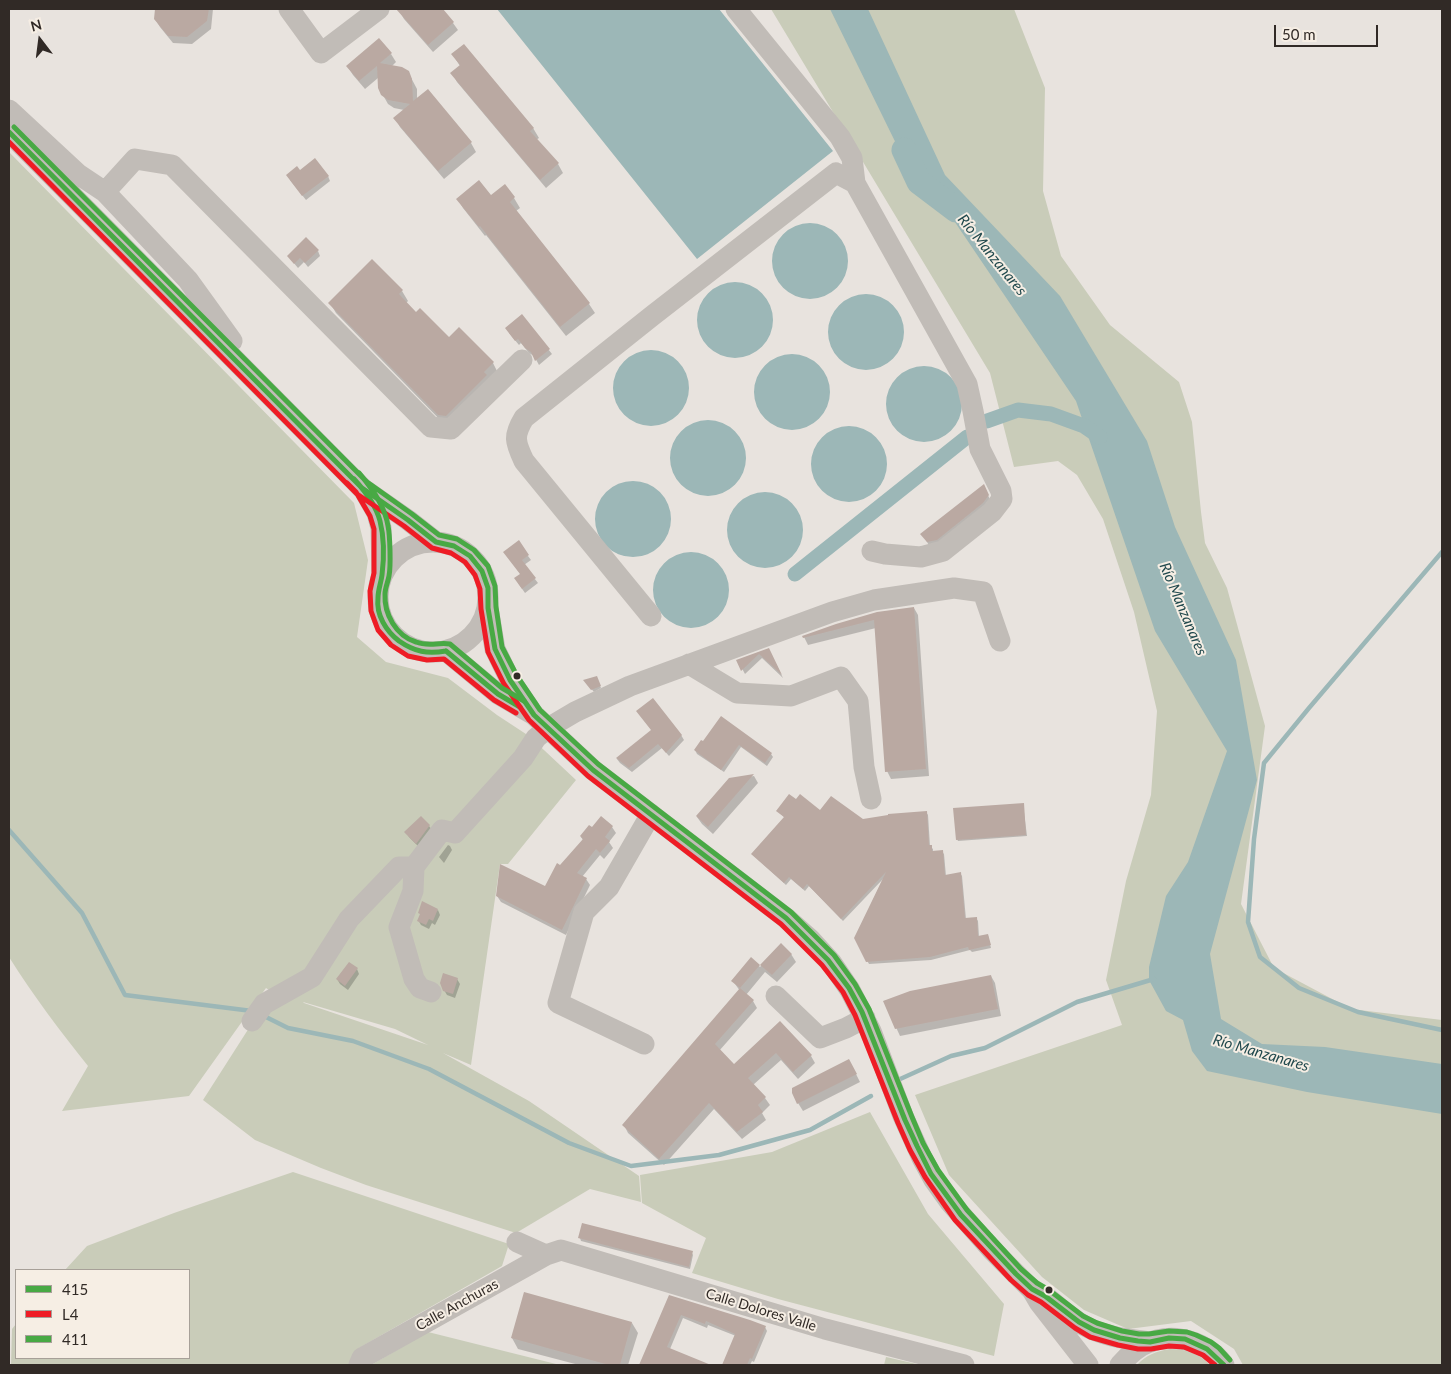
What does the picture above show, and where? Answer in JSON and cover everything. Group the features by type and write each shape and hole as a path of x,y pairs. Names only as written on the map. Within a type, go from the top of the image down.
{"street":[{"path":"290,9 321,53 378,9"},
{"path":"736,9 840,138 852,158 855,183 967,384 980,449 1000,490 1002,499 992,512 943,551 921,557 872,551"},
{"path":"9,110 78,174 106,192 188,280 272,396"},
{"path":"9,132 362,488 436,542"},
{"path":"651,616 524,461 517,446 516,431 524,418 836,173 852,158"},
{"path":"106,192 135,159 172,165 431,427 451,429 522,360"},
{"path":"836,173 855,183"},
{"path":"362,488 377,513 381,528 382,574"},
{"path":"488,608 483,622 474,636 461,646 446,652 428,653 411,649 396,639 385,626 378,609 377,591 382,574 391,560 404,550 419,543 436,542 454,546 470,556 482,570 488,588 488,608 495,649 510,680 541,722"},
{"path":"541,722 575,712 630,686 689,664 874,600 954,588 983,592 1000,641"},
{"path":"446,652 498,694 541,722 592,770 786,918 811,940 831,962 850,990 865,1018 903,1116 934,1180 949,1201 986,1243 1032,1290 1039,1302 1088,1365"},
{"path":"689,664 737,693 792,696 841,677 858,701 864,768 871,799"},
{"path":"431,992 420,988 414,979 400,927 413,891 414,867 442,830 455,833 523,758 536,738 541,722"},
{"path":"644,1044 558,1003 584,912 609,887 651,814"},
{"path":"252,1021 264,1004 312,977 349,919 399,867 414,867"},
{"path":"776,996 820,1038 865,1018"},
{"name":"Calle Dolores Valle","path":"517,1242 825,1329 964,1365"},
{"name":"Calle Anchuras","path":"359,1365 362,1358 553,1253"},
{"path":"1032,1290 1044,1296 1082,1325 1100,1333 1151,1342"},
{"path":"1120,1365 1134,1351 1151,1342 1169,1338 1187,1340 1204,1346 1218,1357 1224,1365"}],"green space":[{"path":"771,9 1014,9 1045,88 1043,191 1061,256 1110,325 1179,382 1192,422 1205,543 1227,588 1265,726 1241,904 1274,968 1351,1009 1442,1020 1442,1365 1243,1365 1234,1349 1191,1321 1128,1329 1084,1310 1042,1277 949,1175 915,1095 1122,1025 1106,980 1126,881 1151,795 1157,711 1134,612 1103,519 1077,475 1058,461 1014,467 990,373"},
{"path":"9,152 354,503 368,560 357,637 386,662 448,678 497,715 529,736 576,780 508,864 500,864 471,1065 443,1053 529,1101 639,1176 641,1202 590,1189 516,1233 366,1185 255,1140 203,1100 272,992 266,988 189,1096 62,1111 88,1066 47,1013 9,957","holes":["303,1002 395,1029 428,1045"]},
{"path":"870,1112 928,1214 1004,1304 994,1356 778,1299 692,1273 706,1238 642,1203 640,1175 772,1152"},
{"path":"293,1172 509,1244 502,1266 359,1348 351,1365 11,1365 12,1329 15,1325 15,1359 190,1359 190,1269 66,1269 87,1246 174,1213"},
{"path":"428,1332 560,1365 371,1365"},
{"path":"1170,1349 1192,1352 1210,1365 1137,1365 1152,1354"},
{"path":"886,1357 921,1365 884,1365"}],"water":[{"path":"497,9 719,9 833,151 697,259"},
{"path":"830,9 868,9 945,175 1060,296 1147,441 1175,527 1236,660 1257,780 1210,954 1221,1019 1262,1044 1325,1047 1442,1064 1442,1114 1307,1092 1207,1071 1192,1051 1183,1020 1166,1011 1149,980 1149,967 1166,896 1188,862 1227,751 1155,631 1076,401 940,200 911,174"},
{"path":"810,223 824,226 837,234 845,247 848,261 845,275 837,288 824,296 810,299 796,296 783,288 775,275 772,261 775,247 783,234 796,226"},
{"path":"735,282 749,285 762,293 770,306 773,320 770,334 762,347 749,355 735,358 721,355 708,347 700,334 697,320 700,306 708,293 721,285"},
{"path":"866,294 880,297 893,305 901,318 904,332 901,346 893,359 880,367 866,370 852,367 839,359 831,346 828,332 831,318 839,305 852,297"},
{"path":"651,350 665,353 678,361 686,374 689,388 686,402 678,415 665,423 651,426 637,423 624,415 616,402 613,388 616,374 624,361 637,353"},
{"path":"792,354 806,357 819,365 827,378 830,392 827,406 819,419 806,427 792,430 778,427 765,419 757,406 754,392 757,378 765,365 778,357"},
{"path":"924,366 938,369 951,377 959,390 962,404 959,418 951,431 938,439 924,442 910,439 897,431 889,418 886,404 889,390 897,377 910,369"},
{"path":"708,420 722,423 735,431 743,444 746,458 743,472 735,485 722,493 708,496 694,493 681,485 673,472 670,458 673,444 681,431 694,423"},
{"path":"849,426 863,429 876,437 884,450 887,464 884,478 876,491 863,499 849,502 835,499 822,491 814,478 811,464 814,450 822,437 835,429"},
{"path":"633,481 647,484 660,492 668,505 671,519 668,533 660,546 647,554 633,557 619,554 606,546 598,533 595,519 598,505 606,492 619,484"},
{"path":"765,492 779,495 792,503 800,516 803,530 800,544 792,557 779,565 765,568 751,565 738,557 730,544 727,530 730,516 738,503 751,495"},
{"path":"691,552 705,555 718,563 726,576 729,590 726,604 718,617 705,625 691,628 677,625 664,617 656,604 653,590 656,576 664,563 677,555"}],"building":[{"path":"155,9 209,9 207,21 187,37 168,36 154,19"},
{"path":"396,9 443,9 454,22 428,45"},
{"path":"379,38 392,53 380,63 402,67 409,71 412,79 413,101 428,89 472,142 438,171 393,118 410,104 388,100 381,95 378,88 377,66 359,81 346,66"},
{"path":"464,44 534,128 530,131 559,163 540,180 450,73 460,65 451,54"},
{"path":"315,158 329,176 302,196 286,175 297,166 300,170"},
{"path":"479,180 491,195 505,184 515,197 510,202 590,303 560,327 480,226 456,199"},
{"path":"306,237 319,250 305,263 300,258 294,264 287,256"},
{"path":"372,259 403,290 399,294 416,312 420,308 449,337 459,327 494,362 484,372 487,375 446,416 438,415 328,303"},
{"path":"522,314 550,349 535,361 531,352 518,339 515,341 505,328"},
{"path":"984,484 989,495 983,503 937,540 927,542 920,534"},
{"path":"519,540 529,555 522,560 536,578 522,589 514,578 520,574 503,552"},
{"path":"914,607 926,769 885,772 874,620 803,638 802,636 877,612"},
{"path":"769,648 782,675 759,654 741,671 736,660"},
{"path":"597,676 601,686 591,690 583,680"},
{"path":"653,698 682,735 666,753 658,744 629,768 616,758 651,730 636,711"},
{"path":"721,716 772,753 765,763 739,745 721,770 694,750"},
{"path":"754,774 708,827 696,816 729,778"},
{"path":"789,794 796,799 800,794 820,810 831,796 863,819 888,814 927,811 929,845 932,845 932,851 943,850 945,875 961,872 965,918 977,917 978,936 988,934 991,945 969,950 968,947 930,957 866,962 854,938 886,872 841,919 807,884 803,889 789,877 784,883 751,854 784,817 776,811"},
{"path":"1024,803 1026,835 956,840 953,808"},
{"path":"421,816 430,825 416,844 404,832"},
{"path":"601,816 613,826 605,837 610,841 600,853 596,849 577,873 587,878 562,930 496,896 500,864 545,886 557,863 560,865 583,839 580,836 589,825 592,827"},
{"path":"422,901 438,909 433,921 429,919 426,925 417,921"},
{"path":"781,943 792,954 772,975 760,965"},
{"path":"751,957 760,965 740,988 731,981"},
{"path":"349,962 358,968 345,986 336,979"},
{"path":"443,973 458,978 453,994 443,991 440,983"},
{"path":"991,975 998,1009 895,1029 883,1001 910,991"},
{"path":"740,988 754,1000 715,1044 734,1064 780,1021 812,1055 793,1072 776,1053 748,1078 766,1097 758,1105 763,1112 737,1132 709,1103 659,1159 622,1125"},
{"path":"849,1059 857,1074 797,1104 792,1088"},
{"path":"582,1223 693,1251 689,1267 578,1238"},
{"path":"524,1292 632,1322 620,1365 609,1365 511,1338"},
{"path":"669,1295 766,1326 752,1359 750,1358 747,1365 722,1365 735,1334 706,1321 705,1324 681,1315 667,1347 711,1365 639,1365"}],"waterway":[{"name":"Río Manzanares","path":"904,150 919,182 956,210"},
{"path":"987,421 1018,410 1051,414 1084,426 1100,437"},
{"path":"795,574 967,437"},
{"path":"1442,552 1264,763 1254,839 1248,922 1260,957 1299,988 1358,1012 1442,1030"},
{"path":"9,830 82,913 125,995 252,1011"},
{"path":"898,1080 951,1056 985,1048 1077,1002 1154,979"},
{"path":"264,1016 288,1028 353,1041 429,1069 569,1143 631,1166 719,1155 810,1130 871,1096"}],"transit line":[{"name":"411","path":"14,127 367,482 439,535 457,539 474,550 488,566 495,586 502,647 517,676 540,710 598,764 791,912 834,955 855,984 869,1009 923,1143 938,1170 967,1210 1021,1269 1083,1316 1097,1323 1139,1334 1169,1331 1187,1332 1211,1342 1230,1360"},
{"name":"415","path":"9,132 362,488 436,542 454,546 470,556 482,571 488,588 488,608 495,649 510,680 534,715 593,770 786,918 828,960 849,988 862,1012 905,1120 931,1174 961,1215 1016,1274 1032,1289 1045,1296 1079,1322 1094,1330 1138,1341 1150,1342 1169,1338 1185,1339 1207,1349 1224,1365"},
{"name":"L4","path":"9,142 357,494 432,548 451,553 465,562 475,575 480,589 481,609 488,652 504,684 529,720 588,776 781,924 822,965 843,992 855,1015 898,1123 925,1177 955,1220 1011,1280 1028,1295 1090,1337 1138,1349 1169,1346 1184,1347 1203,1355 1215,1365"},
{"name":"411","path":"359,473 377,498 386,519 390,558 385,602 389,616 397,629 403,635 416,642 450,644 502,688 524,701"},
{"name":"415","path":"354,479 373,504 381,527 383,562 378,604 383,622 394,637 410,648 427,652 446,651"},
{"name":"L4","path":"347,483 356,492 370,516 374,529 374,573 370,591 371,611 378,630 391,645 408,656 427,660 444,659 494,700 516,713"},
{"name":"415","path":"446,651 498,694 520,707"}]}
